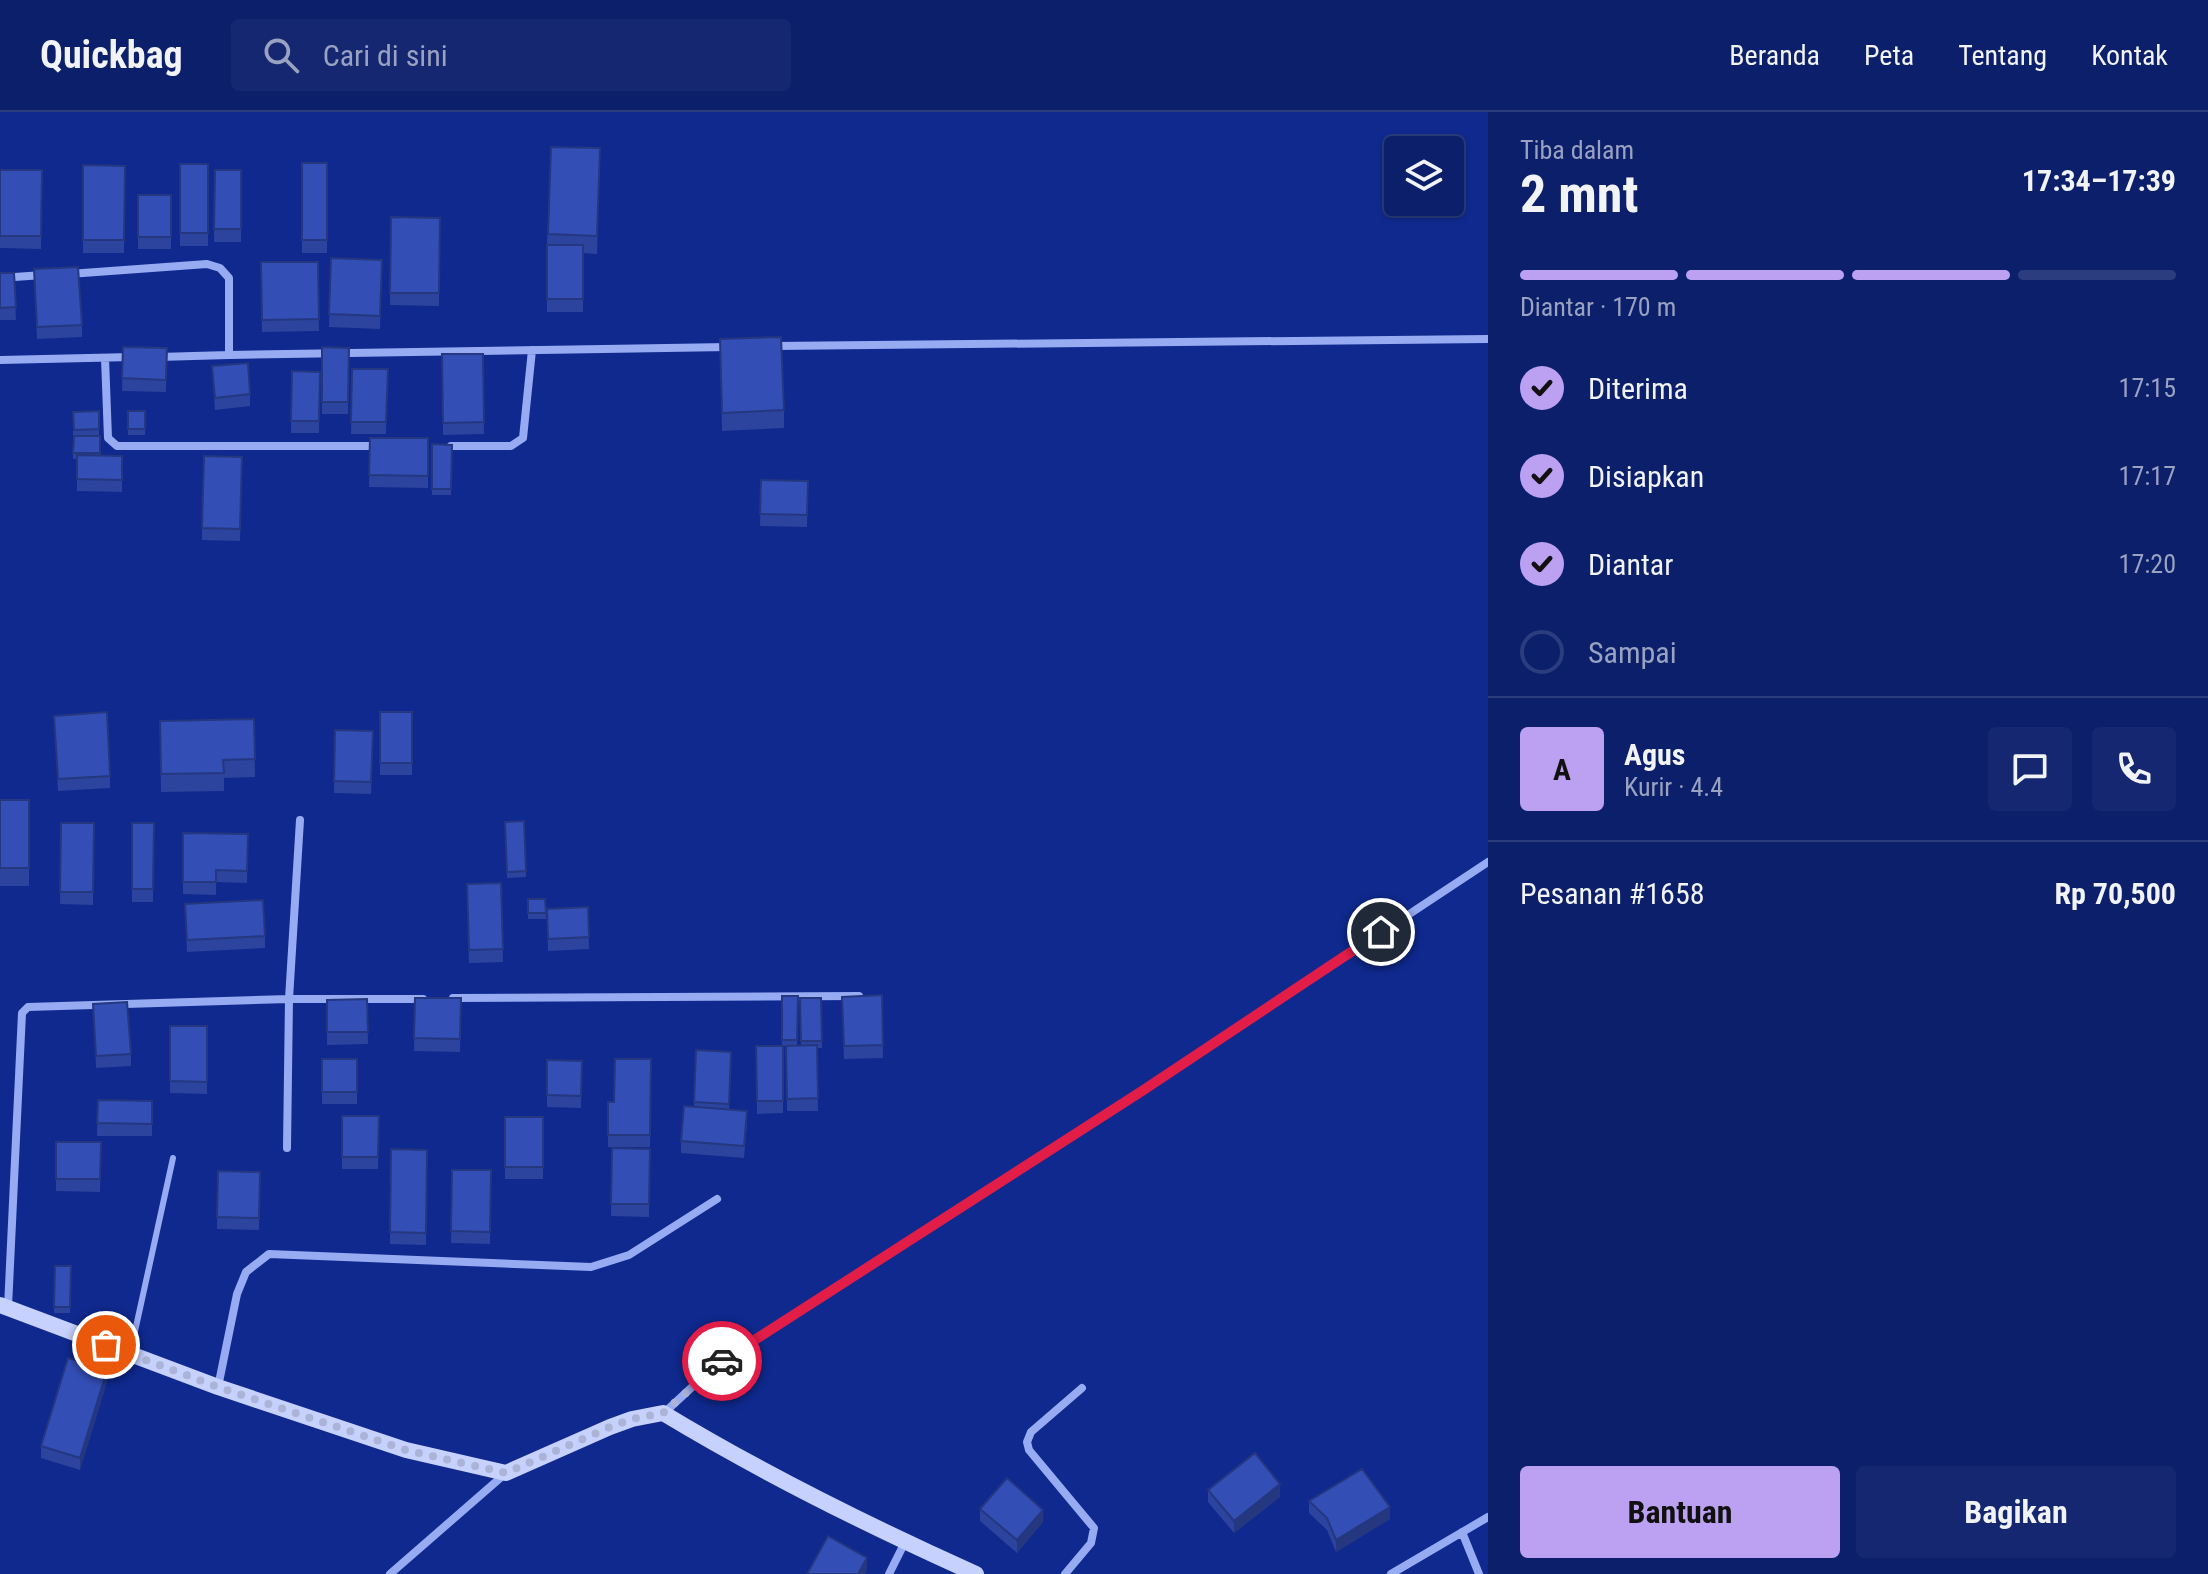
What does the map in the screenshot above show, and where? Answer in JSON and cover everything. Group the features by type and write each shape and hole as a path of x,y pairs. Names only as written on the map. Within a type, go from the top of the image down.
{"street":[{"path":"0,278 207,264 220,268 229,278 229,355"},
{"path":"762,346 1488,339"},
{"path":"152,357 747,347"},
{"path":"451,446 511,446 523,438 532,350"},
{"path":"0,360 136,357"},
{"path":"105,358 108,438 117,446 383,446"},
{"path":"287,1148 289,999 300,820"},
{"path":"390,1574 506,1473 610,1427 663,1413 717,1364 1128,1100 1488,862"},
{"path":"448,998 861,996"},
{"path":"432,999 289,999 28,1007 22,1013 4,1306 218,1387 406,1450 506,1473"},
{"path":"218,1387 237,1294 246,1272 269,1254 591,1267 629,1255 717,1199"},
{"path":"1065,1574 1091,1543 1094,1528 1029,1450 1027,1442 1031,1432 1082,1388"},
{"path":"663,1413 732,1455 976,1574"},
{"path":"1391,1574 1488,1517"},
{"path":"1462,1532 1479,1574"},
{"path":"889,1574 905,1542"}],"lane":[{"path":"130,1354 173,1158"}],"building":[{"path":"551,147 600,148 597,236 548,234"},
{"path":"302,163 327,163 327,240 302,240"},
{"path":"180,164 208,164 208,233 180,233"},
{"path":"83,165 125,166 124,240 83,240"},
{"path":"0,170 42,170 41,236 0,236"},
{"path":"215,170 241,170 241,229 214,229"},
{"path":"138,195 171,195 171,237 138,237"},
{"path":"391,217 440,218 439,293 390,293"},
{"path":"547,245 583,245 583,299 547,299"},
{"path":"331,258 382,260 380,316 329,314"},
{"path":"261,262 318,262 319,319 262,320"},
{"path":"78,267 82,325 37,327 34,269"},
{"path":"0,273 14,273 16,307 0,308"},
{"path":"781,337 784,410 722,413 720,339"},
{"path":"123,347 167,348 166,380 122,378"},
{"path":"322,347 349,348 348,402 322,402"},
{"path":"442,354 483,354 484,422 443,423"},
{"path":"248,363 250,394 215,398 212,366"},
{"path":"352,369 388,369 386,422 351,422"},
{"path":"292,371 320,372 319,421 291,421"},
{"path":"99,411 99,429 74,430 73,412"},
{"path":"128,411 145,411 145,429 128,429"},
{"path":"74,436 100,436 100,453 73,453"},
{"path":"370,438 428,438 428,476 369,475"},
{"path":"432,444 452,445 451,489 432,489"},
{"path":"77,455 122,456 122,480 77,479"},
{"path":"204,456 242,457 240,529 202,528"},
{"path":"761,480 808,481 807,515 760,514"},
{"path":"107,712 110,776 58,779 54,716"},
{"path":"380,712 412,712 412,763 380,763"},
{"path":"254,719 255,759 223,760 224,773 161,774 160,721"},
{"path":"335,730 373,731 371,782 334,781"},
{"path":"0,800 29,800 29,868 0,868"},
{"path":"524,821 526,871 507,872 505,822"},
{"path":"61,823 94,823 93,892 60,892"},
{"path":"132,823 154,823 153,889 132,889"},
{"path":"183,833 248,834 247,871 216,870 216,882 183,882"},
{"path":"501,883 503,949 469,950 467,884"},
{"path":"528,899 545,899 546,913 528,913"},
{"path":"263,900 265,936 187,940 185,904"},
{"path":"588,907 589,937 548,939 547,909"},
{"path":"882,995 883,1045 844,1046 842,997"},
{"path":"782,996 798,996 797,1040 782,1040"},
{"path":"415,998 461,998 460,1039 414,1038"},
{"path":"800,998 821,998 822,1041 801,1041"},
{"path":"367,999 368,1032 327,1032 327,1000"},
{"path":"127,1002 131,1054 96,1056 93,1004"},
{"path":"170,1026 207,1026 207,1082 170,1081"},
{"path":"817,1045 818,1098 787,1099 786,1046"},
{"path":"756,1046 783,1046 783,1101 757,1101"},
{"path":"696,1050 731,1052 729,1104 694,1102"},
{"path":"322,1059 357,1059 357,1092 322,1092"},
{"path":"615,1059 651,1059 650,1135 608,1135 608,1102 614,1102"},
{"path":"547,1060 582,1061 581,1096 547,1095"},
{"path":"98,1100 152,1101 152,1124 97,1123"},
{"path":"684,1106 747,1111 744,1146 681,1141"},
{"path":"342,1116 379,1116 378,1157 342,1157"},
{"path":"505,1117 543,1117 543,1167 505,1167"},
{"path":"56,1142 101,1142 100,1179 56,1179"},
{"path":"612,1148 650,1149 649,1204 611,1204"},
{"path":"391,1149 427,1150 426,1233 390,1232"},
{"path":"452,1170 491,1170 490,1232 451,1231"},
{"path":"218,1171 260,1172 259,1218 217,1217"},
{"path":"55,1266 71,1266 70,1307 54,1307"},
{"path":"68,1358 107,1370 80,1458 41,1446"},
{"path":"1255,1453 1280,1484 1234,1521 1208,1490"},
{"path":"1362,1469 1390,1507 1336,1540 1327,1518 1309,1501"},
{"path":"1007,1478 1043,1510 1017,1540 980,1509"},
{"path":"828,1536 867,1558 858,1574 807,1574"}],"way so far":[{"path":"106,1345 218,1387 406,1450 506,1473 610,1427 663,1413 722,1361"}],"route":[{"path":"722,1361 1142,1091 1381,932"}]}
